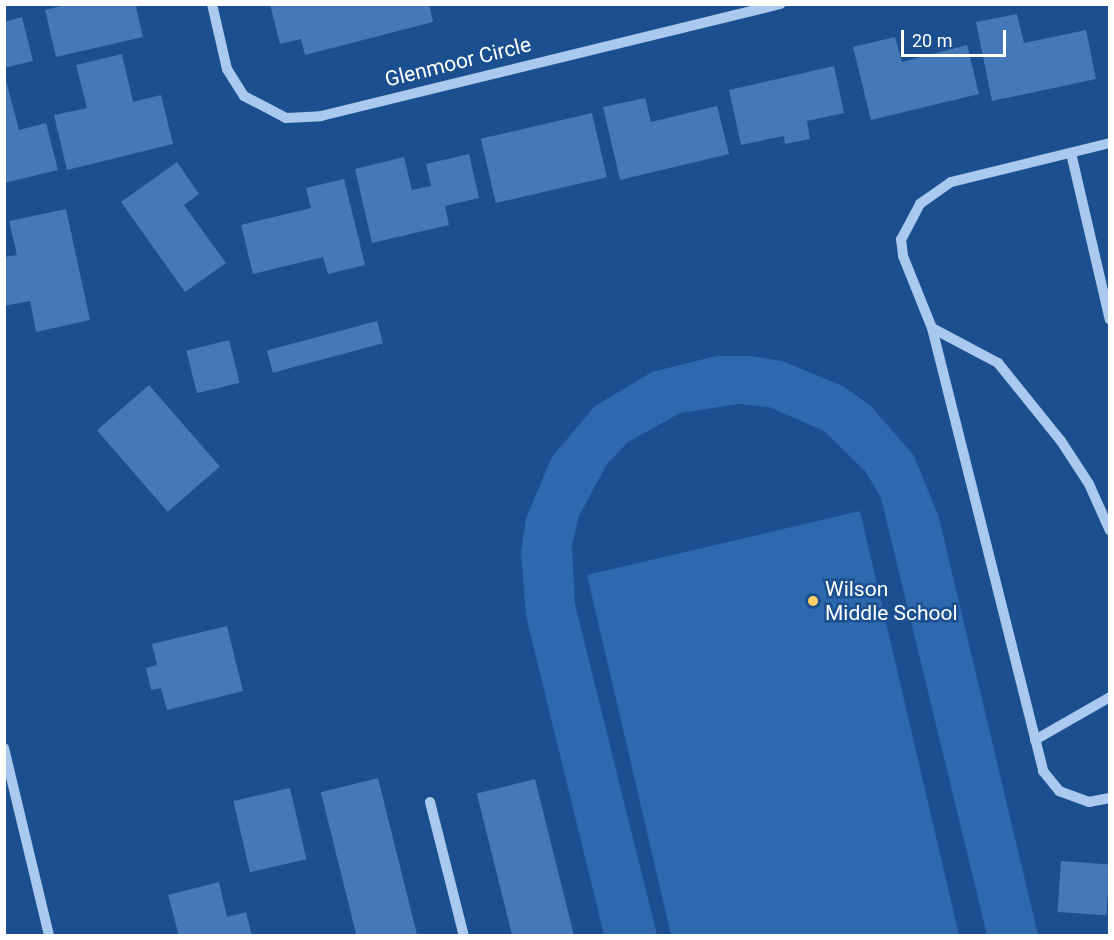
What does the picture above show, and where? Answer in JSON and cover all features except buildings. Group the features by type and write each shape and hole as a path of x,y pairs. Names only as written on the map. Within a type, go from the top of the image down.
{"street":[{"name":"Glenmoor Circle","path":"212,4 227,69 238,87 261,107 286,118 321,116 781,4"},
{"path":"1110,143 951,182 920,204 901,239 903,256 932,327 1043,771 1059,791 1089,802 1110,798"},
{"path":"1071,153 1110,320"},
{"path":"932,327 998,363 1061,441 1089,484 1110,531"},
{"path":"1035,740 1110,697"},
{"path":"4,748 49,936"},
{"path":"430,802 464,936"}],"shaded area":[{"path":"716,356 750,356 782,361 843,386 871,406 914,456 939,518 1038,935 987,935 881,498 866,472 824,431 769,407 739,404 680,413 628,442 607,464 579,516 572,545 575,604 657,935 604,935 526,616 521,551 526,518 552,457 595,406 652,372"},
{"path":"860,511 959,935 671,935 587,575"}],"place":[{"name":"Wilson Middle School","path":"813,601"}]}
